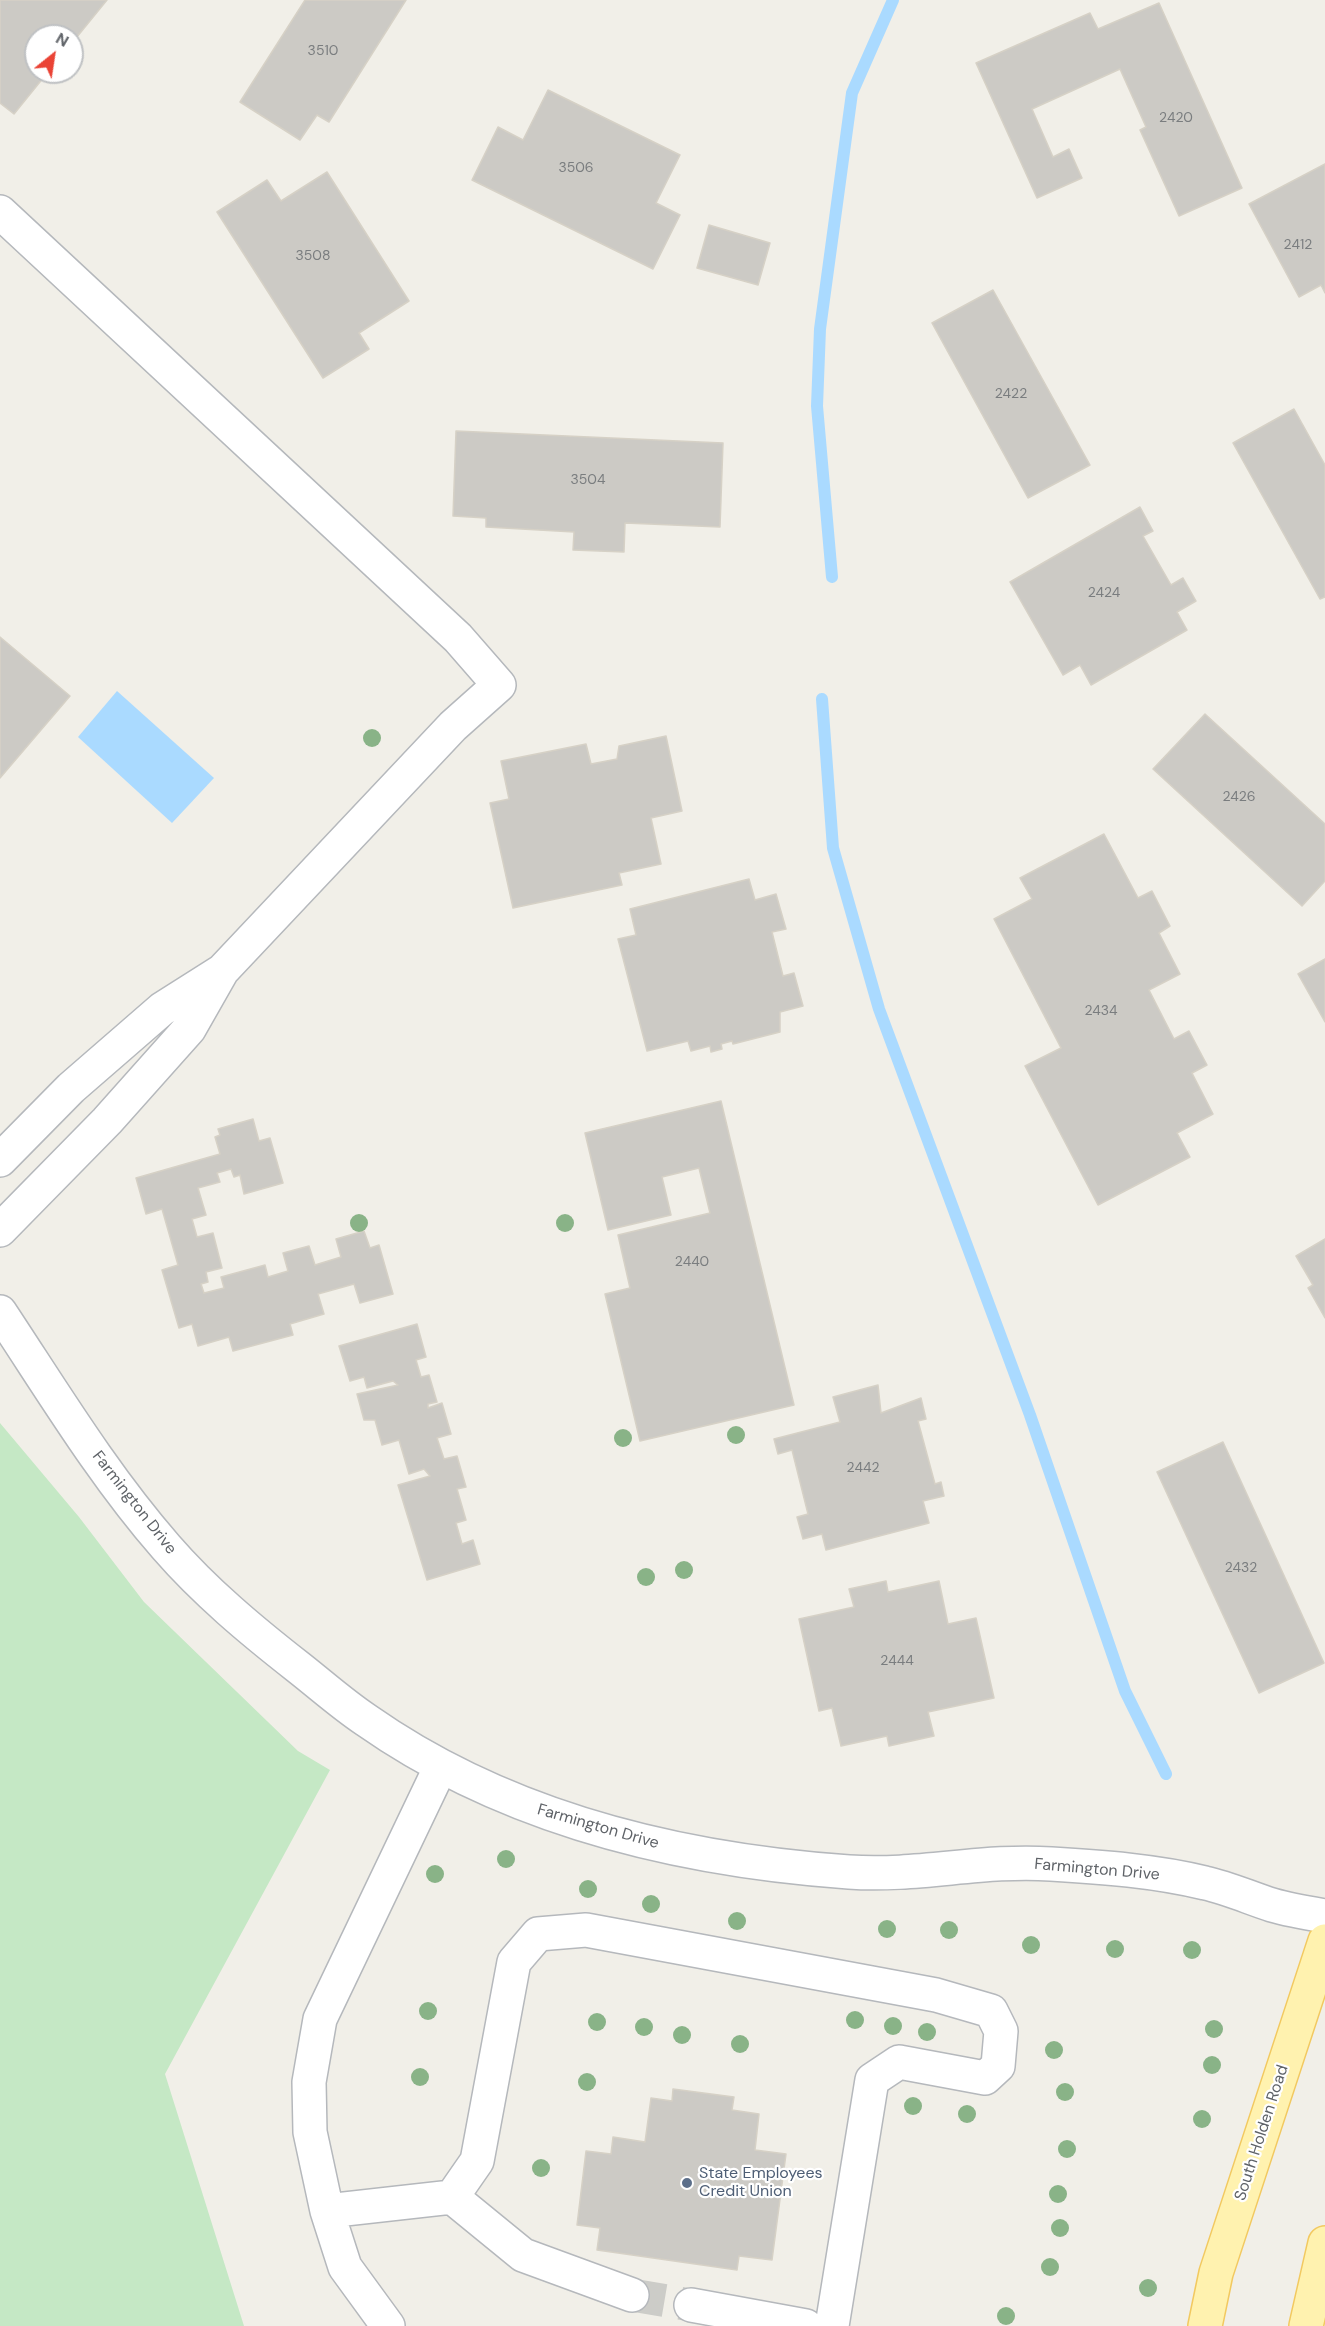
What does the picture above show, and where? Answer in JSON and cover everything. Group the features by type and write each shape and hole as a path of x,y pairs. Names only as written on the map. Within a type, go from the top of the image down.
{"main road":[{"name":"South Holden Road","path":"1205,2326 1216,2273 1325,1941"},
{"path":"1306,2326 1325,2243"}],"street":[{"path":"0,212 458,638 499,685 453,726 222,971 189,1029 107,1121 0,1230"},
{"path":"0,1160 71,1088 162,1009 222,971"},
{"name":"Farmington Drive","path":"0,1312 106,1470 167,1548 245,1626 366,1720 441,1766 519,1803 578,1824 712,1855 852,1872 917,1872 1047,1863 1206,1883 1276,1906 1325,1916"},
{"path":"388,2326 345,2267 327,2211 310,2132 309,2082 320,2019 441,1766"},
{"path":"452,2197 477,2161 514,1962 538,1934 586,1930 936,1995 991,2011 1001,2031 998,2066 985,2078 899,2062 872,2080 832,2326"},
{"path":"327,2211 452,2197 523,2255 632,2295"},
{"path":"691,2305 806,2326"}],"green space":[{"path":"0,1423 79,1517 144,1602 298,1751 330,1770 165,2074 244,2326 0,2326"}],"water":[{"path":"117,691 214,778 172,823 78,737"}],"building":[{"path":"0,0 107,0 84,28 84,24 24,24 24,84 38,84 14,114 0,103"},
{"path":"305,0 406,0 329,122 317,115 300,140 240,102"},
{"path":"1159,3 1242,188 1179,216 1140,130 1146,127 1120,69 1032,109 1053,157 1069,149 1082,178 1037,198 976,63 1090,13 1098,29"},
{"path":"548,90 680,155 656,203 680,215 653,269 472,180 498,127 523,140"},
{"path":"1325,164 1325,293 1321,285 1299,297 1249,204"},
{"path":"327,172 409,301 359,333 369,349 323,378 217,212 267,180 281,201"},
{"path":"709,225 770,243 758,285 697,268"},
{"path":"993,290 1090,465 1028,498 932,323"},
{"path":"1294,409 1325,465 1325,597 1320,599 1233,443"},
{"path":"456,431 723,443 720,527 625,523 624,552 573,550 574,532 486,527 486,518 453,516"},
{"path":"1140,507 1153,531 1143,536 1171,585 1183,578 1196,601 1177,612 1187,630 1091,685 1080,665 1063,675 1010,582"},
{"path":"0,637 70,696 0,778"},
{"path":"1205,714 1325,824 1325,881 1302,906 1153,769"},
{"path":"666,736 682,811 651,818 661,864 619,873 622,885 513,908 490,803 509,799 501,761 586,744 591,764 617,759 619,746"},
{"path":"1104,834 1138,898 1152,891 1170,926 1159,933 1180,974 1149,990 1174,1039 1189,1031 1207,1065 1192,1073 1213,1114 1177,1133 1190,1157 1098,1205 1025,1066 1061,1048 994,919 1032,899 1020,878"},
{"path":"749,879 755,900 776,894 786,929 772,932 783,976 794,973 803,1006 780,1012 780,1032 733,1044 732,1041 721,1044 722,1049 711,1052 710,1046 691,1051 688,1041 647,1051 618,939 636,935 630,909"},
{"path":"1325,959 1325,1022 1298,974"},
{"path":"721,1101 794,1405 640,1441 605,1294 630,1288 618,1235 710,1213 699,1168 662,1177 671,1215 608,1230 585,1133"},
{"path":"253,1119 259,1141 270,1138 283,1183 244,1194 240,1175 234,1177 231,1169 217,1173 220,1182 198,1188 206,1215 192,1219 197,1237 213,1233 222,1268 206,1272 208,1282 201,1284 204,1293 224,1288 221,1277 265,1265 268,1277 288,1271 283,1253 309,1246 315,1265 341,1257 336,1239 364,1231 370,1248 379,1245 393,1294 360,1303 354,1284 318,1294 324,1314 290,1324 293,1335 233,1351 229,1337 198,1346 192,1324 179,1328 162,1270 178,1265 162,1209 146,1214 136,1178 220,1154 215,1137 220,1135 218,1129"},
{"path":"1325,1239 1325,1318 1308,1288 1313,1285 1296,1256"},
{"path":"417,1324 426,1357 416,1360 421,1377 429,1375 437,1402 428,1404 428,1408 442,1403 451,1434 437,1438 444,1459 457,1456 466,1487 457,1489 466,1520 456,1523 462,1544 473,1540 480,1564 427,1580 398,1485 430,1476 424,1469 409,1474 399,1440 382,1445 375,1420 364,1420 357,1394 398,1385 393,1381 367,1388 364,1377 350,1381 339,1346"},
{"path":"878,1385 881,1413 921,1398 926,1419 918,1421 935,1484 941,1482 944,1496 923,1501 929,1523 826,1550 822,1534 803,1539 797,1517 808,1514 792,1450 778,1454 774,1439 840,1422 833,1397"},
{"path":"1223,1442 1324,1663 1259,1693 1157,1472"},
{"path":"886,1581 888,1592 939,1581 948,1624 976,1618 994,1698 928,1712 934,1736 889,1746 887,1736 841,1746 832,1708 819,1711 799,1619 854,1607 849,1589"},
{"path":"673,2089 734,2097 732,2110 759,2114 755,2150 786,2154 772,2260 739,2256 737,2270 597,2250 600,2228 577,2225 586,2151 611,2154 613,2137 645,2142 651,2098 672,2101"}],"waterway":[{"path":"832,577 817,406 820,329 852,93 893,0"},
{"path":"822,699 833,848 879,1009 1030,1415 1125,1691 1166,1774"}],"tunnel":[{"path":"632,2295 691,2305"}],"place":[{"name":"State Employees Credit Union","path":"687,2183"}]}
